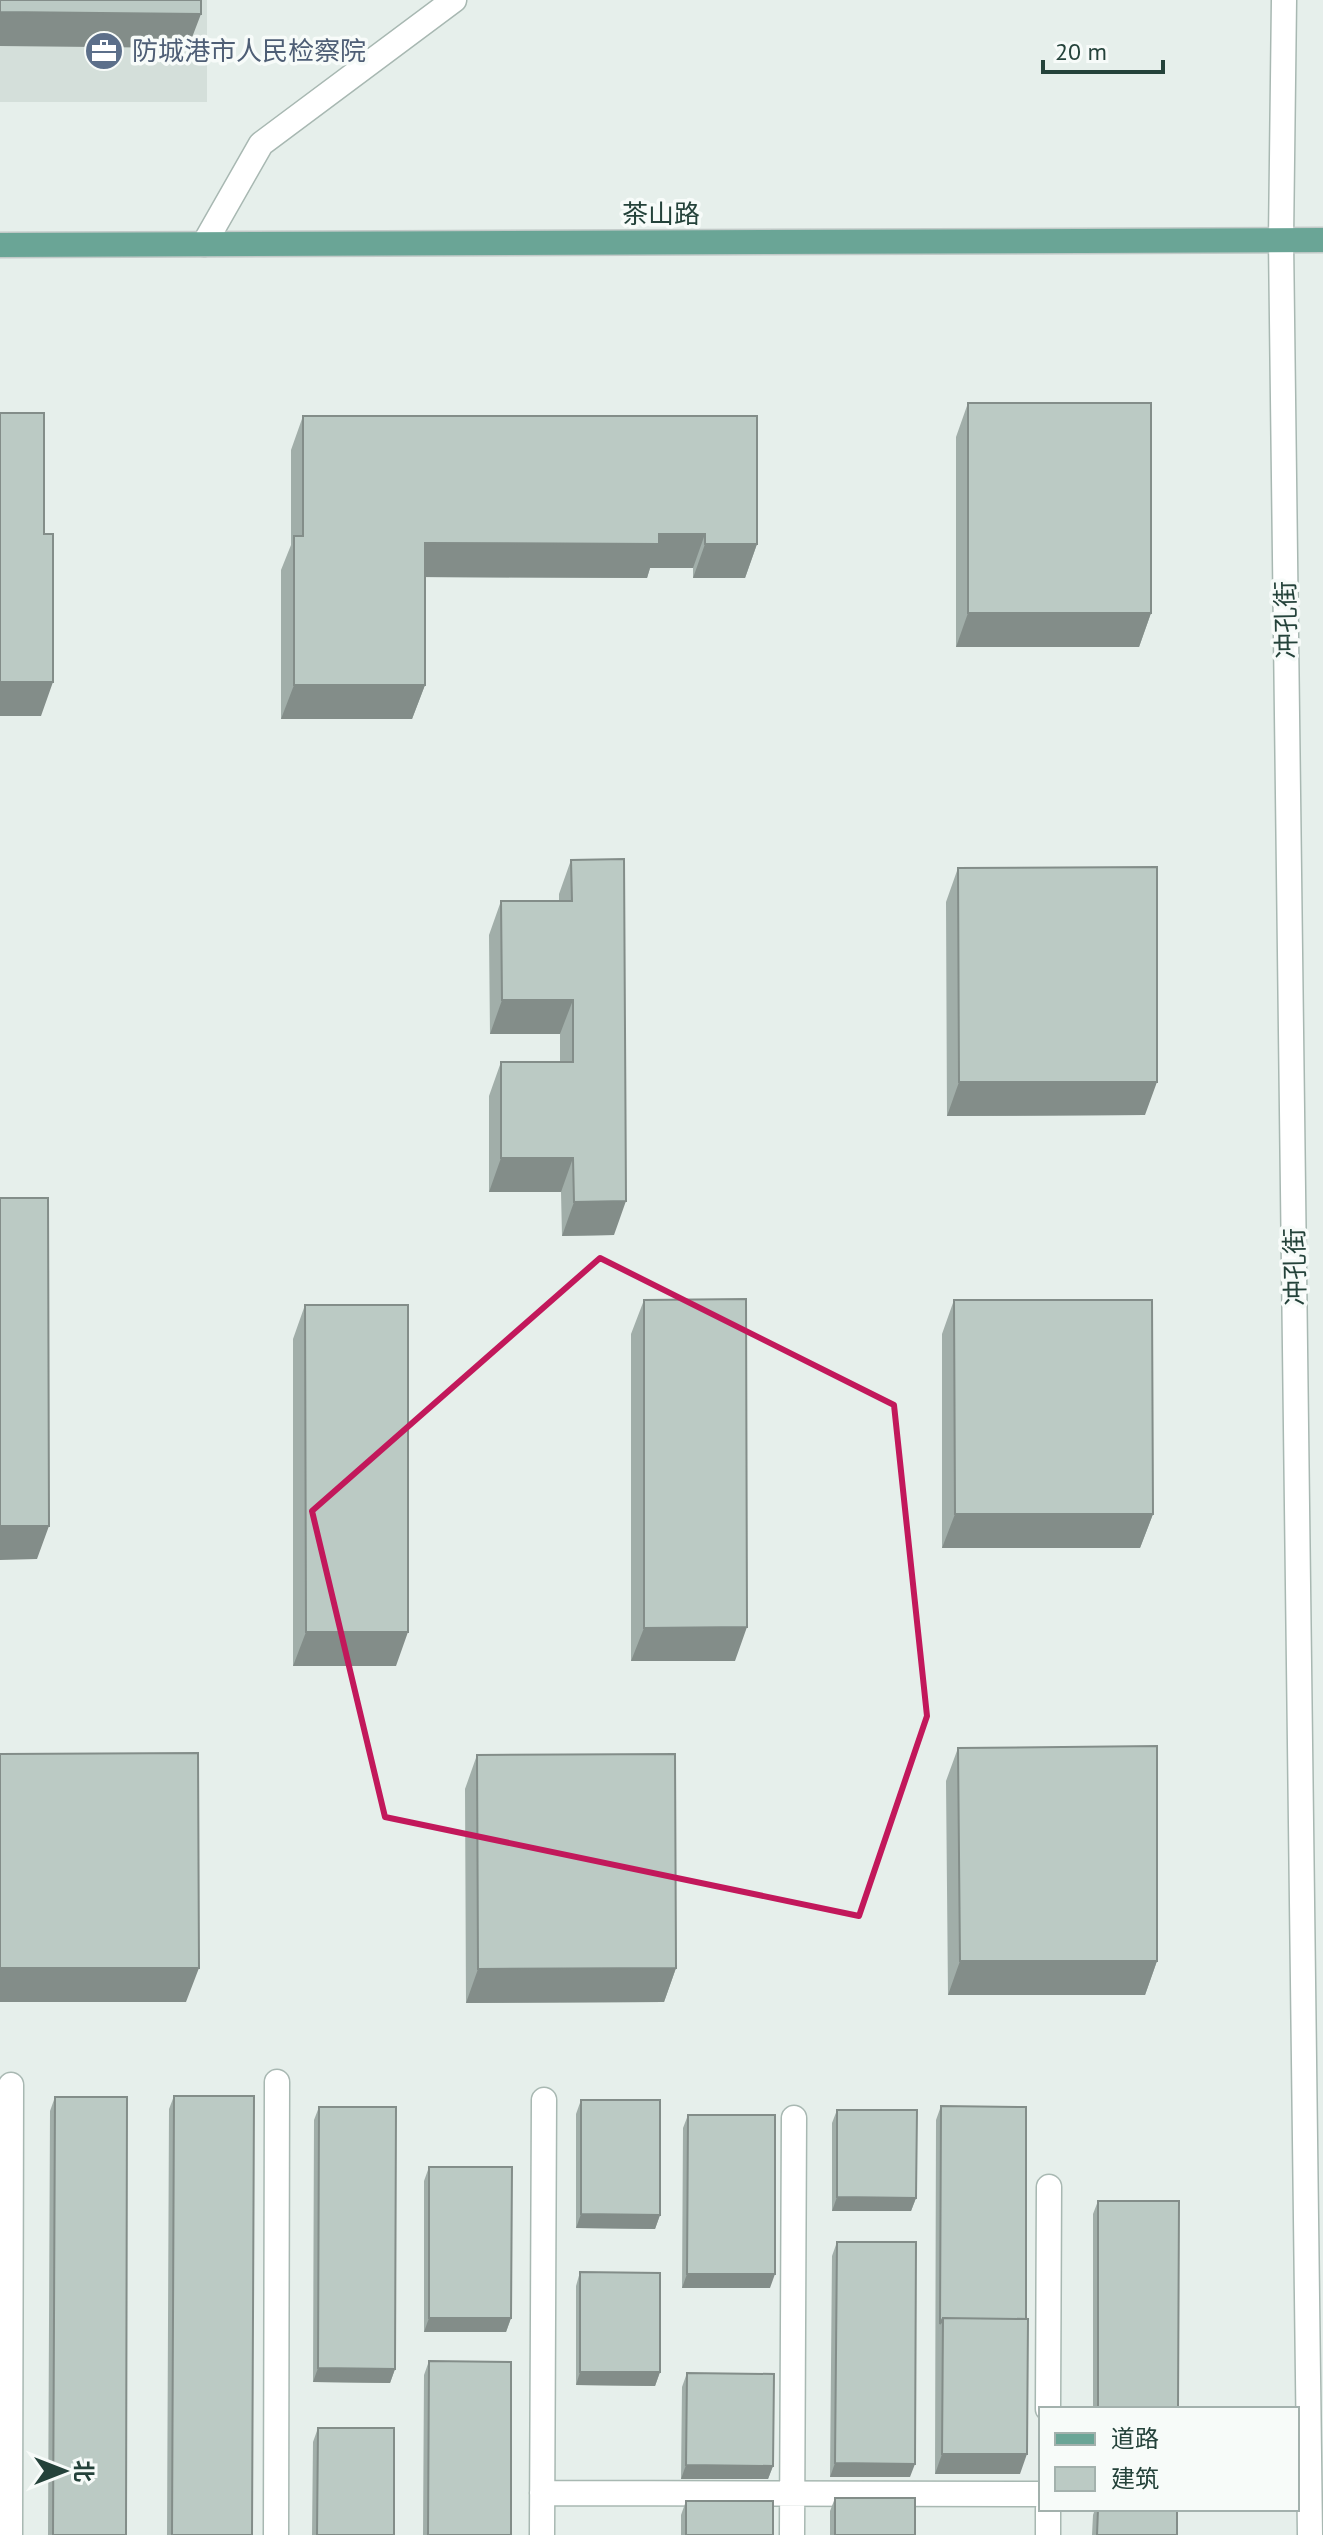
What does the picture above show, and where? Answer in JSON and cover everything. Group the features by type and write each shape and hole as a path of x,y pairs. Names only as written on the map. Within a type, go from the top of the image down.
{"main road":[{"name":"茶山路","path":"0,245 1323,240"}],"street":[{"path":"204,244 261,144 454,0"},
{"name":"冲孔街","path":"1284,0 1281,240 1311,1626 1310,2535"},
{"path":"276,2535 277,2082"},
{"path":"10,2535 11,2085"},
{"path":"542,2535 544,2100"},
{"path":"792,2535 794,2118"},
{"path":"1048,2407 1049,2187"},
{"path":"542,2493 1039,2494"},
{"path":"1048,2511 1048,2535"}],"highlighted area":[{"path":"600,1258 894,1405 927,1716 859,1916 385,1817 312,1511"}],"shaded area":[{"name":"防城港市人民检察院","path":"0,0 207,0 207,102 0,102"}],"building":[{"path":"0,0 201,0 201,14 0,12"},
{"path":"968,403 1151,403 1151,613 968,613"},
{"path":"0,413 44,413 44,534 53,534 53,682 0,682"},
{"path":"303,416 757,416 757,544 705,544 705,534 659,534 659,544 425,543 425,685 294,685 294,536 303,536"},
{"path":"624,859 626,1201 574,1202 573,1158 501,1158 501,1062 573,1062 573,1000 502,1000 501,901 572,901 571,860"},
{"path":"1157,867 1157,1082 959,1082 958,868"},
{"path":"0,1198 48,1198 49,1526 0,1526"},
{"path":"746,1299 747,1627 644,1628 644,1300"},
{"path":"954,1300 1152,1300 1153,1514 955,1514"},
{"path":"305,1305 408,1305 408,1632 306,1632"},
{"path":"1157,1746 1157,1961 960,1961 958,1748"},
{"path":"198,1753 199,1968 0,1968 0,1754"},
{"path":"675,1754 676,1968 478,1969 477,1755"},
{"path":"174,2096 254,2096 252,2535 172,2535"},
{"path":"55,2097 127,2097 126,2535 53,2535"},
{"path":"581,2100 660,2100 660,2215 581,2214"},
{"path":"941,2106 1026,2107 1026,2319 943,2318 940,2324"},
{"path":"319,2107 396,2107 395,2369 318,2368"},
{"path":"837,2110 917,2110 916,2198 837,2197"},
{"path":"688,2115 775,2115 775,2274 687,2274"},
{"path":"429,2167 512,2167 511,2318 429,2318"},
{"path":"1098,2201 1179,2201 1178,2407 1098,2407"},
{"path":"837,2242 916,2242 915,2464 835,2463"},
{"path":"580,2272 660,2273 660,2372 580,2372"},
{"path":"943,2318 1028,2319 1027,2454 942,2454"},
{"path":"429,2361 511,2362 511,2535 428,2535"},
{"path":"687,2373 774,2374 773,2466 686,2465"},
{"path":"318,2428 394,2428 394,2535 317,2535"},
{"path":"835,2498 915,2498 915,2535 835,2535"},
{"path":"686,2501 773,2501 773,2535 686,2535"},
{"path":"1098,2511 1177,2511 1177,2535 1097,2535"}],"place":[{"name":"防城港市人民检察院","path":"104,51"}]}
